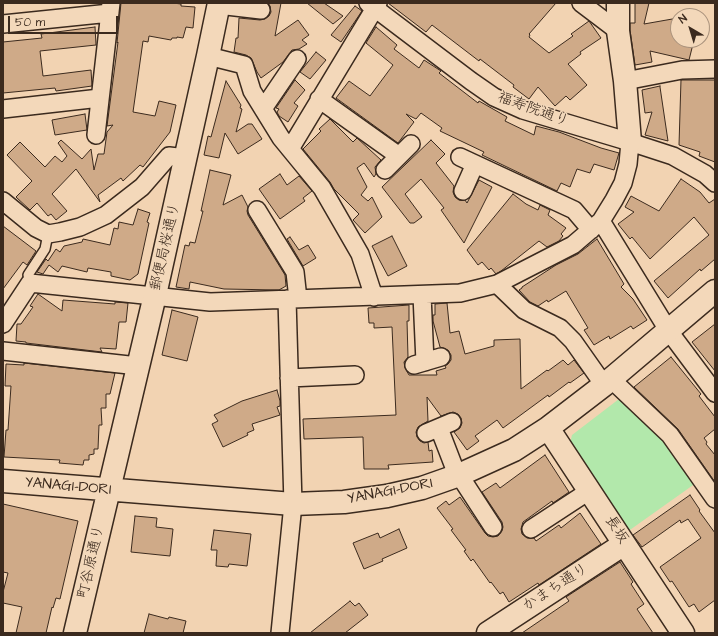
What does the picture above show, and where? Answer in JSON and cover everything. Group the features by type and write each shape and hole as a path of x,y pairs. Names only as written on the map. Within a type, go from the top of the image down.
{"street":[{"path":"580,3 618,31"},
{"path":"5,315 30,283 210,302 460,293 497,284 573,245 596,226 614,200 623,183 628,164 630,142 625,82 618,31 618,3"},
{"path":"218,4 261,10"},
{"name":"郵便局桜通り","path":"109,490 186,158 218,4"},
{"path":"290,149 374,4"},
{"name":"福寿院通り","path":"374,4 471,81 494,97 523,110 673,156 705,174 715,183"},
{"path":"3,24 110,8 96,135"},
{"path":"208,56 244,65 252,91 263,109 281,138 322,188 360,254 374,297"},
{"path":"263,109 297,59"},
{"path":"625,82 682,70 715,69"},
{"path":"3,109 100,98"},
{"path":"319,99 399,156"},
{"path":"385,170 411,144"},
{"path":"3,201 36,228 48,234 80,227 106,215 142,187 169,156 186,158"},
{"path":"460,157 574,210 596,226 668,330 715,392"},
{"path":"463,191 475,164"},
{"path":"257,210 295,272 292,299 289,378 293,504 280,633"},
{"path":"497,284 524,310 560,328 573,340 608,382 670,435 715,499"},
{"name":"YANAGI-DORI","path":"3,481 293,504 344,502 387,496 422,488 459,475 514,450 548,428 608,382 715,291"},
{"path":"422,295 427,361"},
{"path":"3,351 138,366"},
{"path":"289,378 355,375"},
{"path":"439,427 454,467 493,527"},
{"name":"長坂","path":"548,428 683,633"},
{"name":"町谷原通り","path":"75,633 109,490"},
{"path":"531,530 589,491"},
{"name":"かまち通り","path":"488,633 624,544"}],"lane":[{"path":"30,283 28,275 45,249 48,234"}],"green space":[{"path":"619,399 625,400 667,441 696,483 627,532 570,444 572,435"}],"building":[{"path":"121,3 173,3 181,4 181,6 195,7 193,28 186,27 183,38 177,37 172,38 171,40 149,36 148,42 143,41 133,112 155,116 159,101 176,105 170,132 143,167 140,165 123,181 121,178 98,195 100,202 76,169 52,194 67,211 56,220 51,214 48,216 37,203 30,210 16,197 32,181 7,155 20,142 45,167 55,156 62,162 67,156 58,143 61,140 82,159 91,149 94,170 98,154 104,154 107,132 113,125 107,126 118,42 117,43"},
{"path":"268,3 281,3 275,36 298,20 309,35 302,40 307,44 299,49 292,50 283,62 261,78 251,58 234,52 236,38 238,38 239,18 265,19 271,12"},
{"path":"307,3 324,3 343,16 333,24"},
{"path":"388,3 556,3 529,34 529,37 549,53 573,36 571,34 589,21 601,38 580,52 581,54 568,64 587,85 570,100 566,96 555,106 538,87 529,99 513,87 514,85 480,59 479,61 432,25 426,32"},
{"path":"635,3 649,3 644,24 670,19 670,48 692,48 689,60 650,51 652,62 635,65 630,23 635,23"},
{"path":"355,6 362,11 341,42 331,35"},
{"path":"95,27 96,45 40,51 43,76 91,70 92,86 56,91 55,88 3,93 3,42 42,38 41,34"},
{"path":"376,27 397,45 394,49 419,68 424,60 441,71 439,73 478,103 479,101 507,117 505,121 534,135 536,126 559,132 601,148 619,153 614,170 594,164 590,173 577,169 570,187 561,183 557,191 482,155 484,152 440,131 442,128 421,113 416,119 406,114 414,122 398,143 336,98 349,81 370,96 393,65 366,43"},
{"path":"316,52 326,60 310,79 300,72"},
{"path":"295,80 305,90 294,103 298,106 288,122 279,116 277,112 279,109 276,108"},
{"path":"681,80 715,80 715,162 699,156 700,152 679,145"},
{"path":"226,81 241,105 240,108 242,109 236,132 248,124 252,124 262,139 238,154 225,133 219,158 204,155 208,136 211,137"},
{"path":"660,86 668,141 645,135 652,112 645,113 642,90"},
{"path":"85,114 87,130 55,135 52,120"},
{"path":"330,119 353,142 357,138 381,160 375,167 376,174 374,177 364,163 357,168 367,187 361,195 368,201 372,197 382,217 365,233 353,220 359,214 334,189 303,149 321,131 319,129"},
{"path":"431,140 445,154 436,163 454,186 453,192 455,197 459,200 465,200 467,203 479,180 492,187 464,243 441,210 444,208 421,179 405,194 422,217 414,223 410,223 382,187"},
{"path":"210,170 231,175 223,205 242,195 248,207 248,215 285,275 286,286 279,290 224,289 190,282 189,289 176,287 185,245 189,246 190,242 195,243 203,211 201,211"},
{"path":"280,174 287,185 299,176 312,191 303,198 305,201 280,219 259,189"},
{"path":"681,179 700,192 709,203 715,199 715,259 701,271 700,269 668,298 654,281 709,235 694,217 650,259 632,237 630,239 618,224 634,212 625,207 631,196 659,211"},
{"path":"513,194 526,204 538,210 540,205 550,210 548,215 566,228 561,234 563,236 559,241 547,247 539,241 496,274 491,268 489,270 482,262 478,265 467,250"},
{"path":"138,209 150,213 147,222 149,223 138,274 130,280 111,276 111,272 88,268 87,272 62,266 58,272 49,265 43,274 37,272 46,259 48,261 56,249 60,252 64,246 82,242 83,239 110,245 114,228 118,229 119,222 133,225"},
{"path":"3,226 36,251 27,265 23,262 3,289"},
{"path":"392,236 407,266 388,276 372,246"},
{"path":"290,237 299,250 308,245 316,258 303,266 287,239"},
{"path":"597,239 624,284 621,287 633,299 647,320 633,329 631,326 610,339 609,336 594,345 584,330 588,328 566,291 538,306 530,302 519,290 556,265 578,254"},
{"path":"38,294 62,311 63,300 115,304 115,302 128,303 126,322 119,322 116,349 100,348 102,352 16,341 17,324 21,324 33,307 30,306"},
{"path":"447,303 450,333 459,331 465,354 494,346 494,340 520,339 521,389 563,360 568,365 574,360 584,373 549,397 548,395 503,428 497,420 475,436 479,441 467,450 454,432 460,428 462,423 458,414 453,412 441,416 427,397 428,421 418,427 416,432 420,441 424,443 428,442 429,451 432,450 433,462 388,465 389,469 364,469 363,437 304,439 303,419 396,415 392,327 374,328 374,323 369,323 368,308 409,305 409,321 407,321 408,357 404,362 405,368 409,375 437,375 436,371 446,368 445,366 451,360 451,355 448,350 440,347 433,321 433,315 435,315 435,304"},
{"path":"172,310 198,317 187,361 162,355"},
{"path":"715,324 715,371 692,342"},
{"path":"671,357 701,394 699,396 715,417 715,429 704,438 707,442 706,444 715,455 715,482 678,429 634,387"},
{"path":"24,363 115,373 110,394 106,394 106,408 101,408 102,425 99,425 98,449 94,449 94,454 89,455 89,460 84,460 83,465 59,463 60,460 4,457 6,430 8,430 11,386 5,386 6,364 24,365"},
{"path":"277,390 280,406 277,407 280,415 252,424 254,430 247,433 248,435 223,447 212,424 218,421 214,415 242,401"},
{"path":"545,455 569,492 553,503 552,501 523,522 521,529 522,534 527,538 534,538 536,541 559,525 561,528 580,513 601,544 539,585 538,583 509,602 503,592 500,594 491,582 490,583 473,559 471,561 464,551 466,550 451,530 453,529 437,508 446,501 449,505 460,497 485,533 488,536 498,536 502,531 502,522 482,492 496,483 500,488"},
{"path":"690,495 700,510 699,511 715,533 715,600 699,612 694,604 689,607 672,581 670,582 660,567 701,538 688,519 681,523 680,520 642,547 633,535"},
{"path":"3,504 78,521 60,599 56,598 53,608 52,607 46,633 16,633 22,607 3,603 3,592 8,573 3,572"},
{"path":"135,516 157,518 156,527 173,529 170,556 131,552"},
{"path":"399,529 407,548 364,569 353,543 378,533 380,538"},
{"path":"214,530 251,534 247,566 229,564 228,567 216,566 217,550 211,550"},
{"path":"620,562 633,582 631,584 644,604 637,609 653,633 522,633 569,601 566,597"},
{"path":"350,601 355,606 359,603 368,615 345,633 310,633"},
{"path":"149,614 168,619 169,617 186,621 183,633 144,633"}]}
